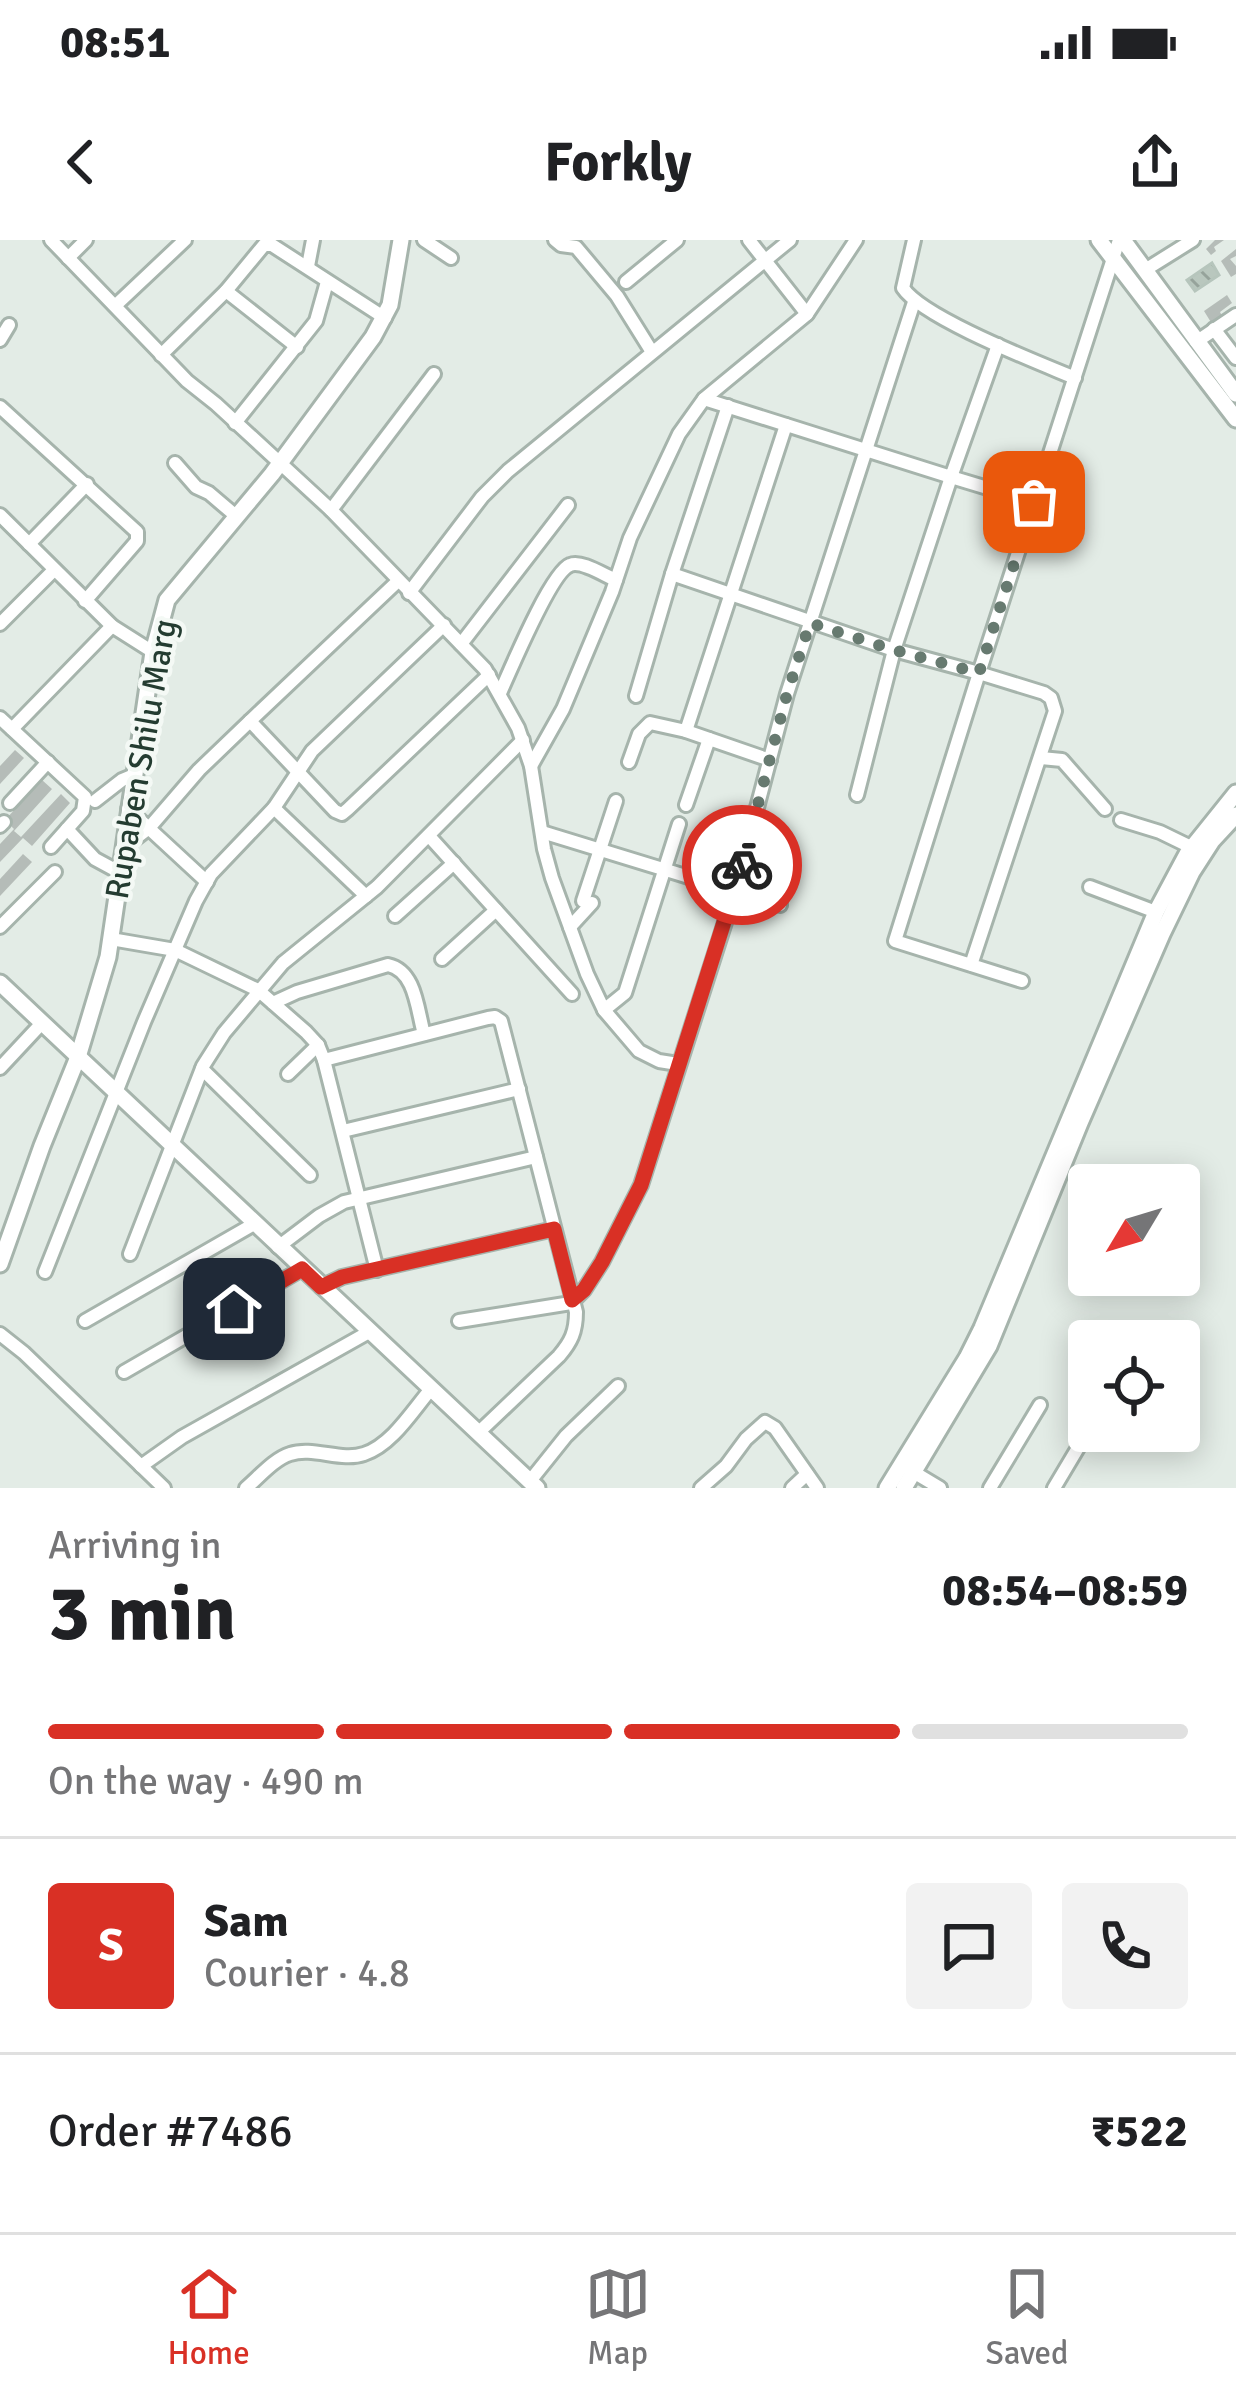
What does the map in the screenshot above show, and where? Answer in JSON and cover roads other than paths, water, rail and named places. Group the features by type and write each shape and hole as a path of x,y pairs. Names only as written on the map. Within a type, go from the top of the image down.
{"street":[{"path":"51,240 161,355 332,509 489,675 523,740 553,878 604,1010 638,1051 678,1064"},
{"path":"68,258 86,240"},
{"path":"116,305 185,240"},
{"path":"308,266 313,240"},
{"name":"Rupaben Shilu Marg","path":"0,1264 78,1057 108,957 153,652 167,600 280,462 385,318 401,240"},
{"path":"424,240 451,258"},
{"path":"555,240 576,247 617,296 652,352"},
{"path":"626,281 677,240"},
{"path":"749,240 807,314"},
{"path":"409,592 482,497 508,471 790,240"},
{"path":"531,766 563,709 648,496 679,434 704,399 807,314 856,240"},
{"path":"914,240 903,288 914,302 1075,378"},
{"path":"1099,240 1236,419"},
{"path":"1022,981 896,941 1121,240 1236,394"},
{"path":"1145,270 1193,240"},
{"path":"161,355 226,291 264,245 272,244 385,318"},
{"path":"235,423 316,321 327,282"},
{"path":"226,291 297,347"},
{"path":"459,1321 572,1300 602,1262 641,1185 735,891 810,623 914,302"},
{"path":"1196,342 1236,315"},
{"path":"0,340 10,325"},
{"path":"1214,329 1236,358"},
{"path":"857,795 894,650 998,345"},
{"path":"332,509 434,374"},
{"path":"704,399 1034,502"},
{"path":"637,696 728,406"},
{"path":"0,407 137,532 137,541 85,602"},
{"path":"686,731 786,425"},
{"path":"175,464 196,487 236,516"},
{"path":"28,544 87,484"},
{"path":"461,644 568,505"},
{"path":"0,515 85,602 153,652"},
{"path":"500,693 544,599 562,572 578,564 616,580"},
{"path":"0,624 54,570"},
{"path":"672,574 810,623 1051,698 1055,711 1041,758 971,965"},
{"path":"122,848 149,828 199,770 398,581"},
{"path":"45,1272 207,882 274,808 312,751 444,625"},
{"path":"12,729 112,626"},
{"path":"250,721 342,814 489,675"},
{"path":"0,718 85,797 82,811 51,847"},
{"path":"629,762 639,734 650,723 770,760"},
{"path":"686,805 710,739"},
{"path":"130,1254 202,1069 224,1033 283,963 366,896 523,740"},
{"path":"1041,758 1062,760 1105,809"},
{"path":"10,802 48,762"},
{"path":"95,801 134,775"},
{"path":"904,1488 907,1469 982,1328 1156,912 1236,793"},
{"path":"570,927 587,902 598,849 616,801"},
{"path":"128,808 207,882"},
{"path":"274,808 366,896"},
{"path":"887,1488 907,1469 989,1346 1198,850 1236,815"},
{"path":"1121,820 1198,850"},
{"path":"604,1010 625,993 679,824"},
{"path":"67,829 95,859 119,872"},
{"path":"542,832 780,905"},
{"path":"430,836 572,994"},
{"path":"395,916 454,863"},
{"path":"0,927 55,872"},
{"path":"1090,887 1156,912"},
{"path":"442,959 496,910"},
{"path":"111,939 175,950 258,990 318,1045 377,1270"},
{"path":"273,1003 388,965 409,979 424,1034"},
{"path":"0,983 533,1485 566,1436 618,1385"},
{"path":"325,1060 495,1017 504,1028 576,1329 570,1343 478,1433"},
{"path":"0,1068 42,1023"},
{"path":"288,1075 318,1045"},
{"path":"202,1069 310,1174"},
{"path":"343,1131 519,1089"},
{"path":"278,1247 330,1208 359,1197 536,1157"},
{"path":"86,1321 254,1224"},
{"path":"321,1287 342,1277 554,1229"},
{"path":"124,1372 302,1269"},
{"path":"141,1466 182,1437 369,1332"},
{"path":"0,1334 164,1488"},
{"path":"246,1488 296,1452 353,1456 374,1450 431,1389"},
{"path":"990,1488 1040,1405"},
{"path":"701,1488 765,1423 775,1428 817,1488"},
{"path":"1054,1488 1075,1452"},
{"path":"907,1469 940,1488"},
{"path":"792,1488 807,1474"}]}
